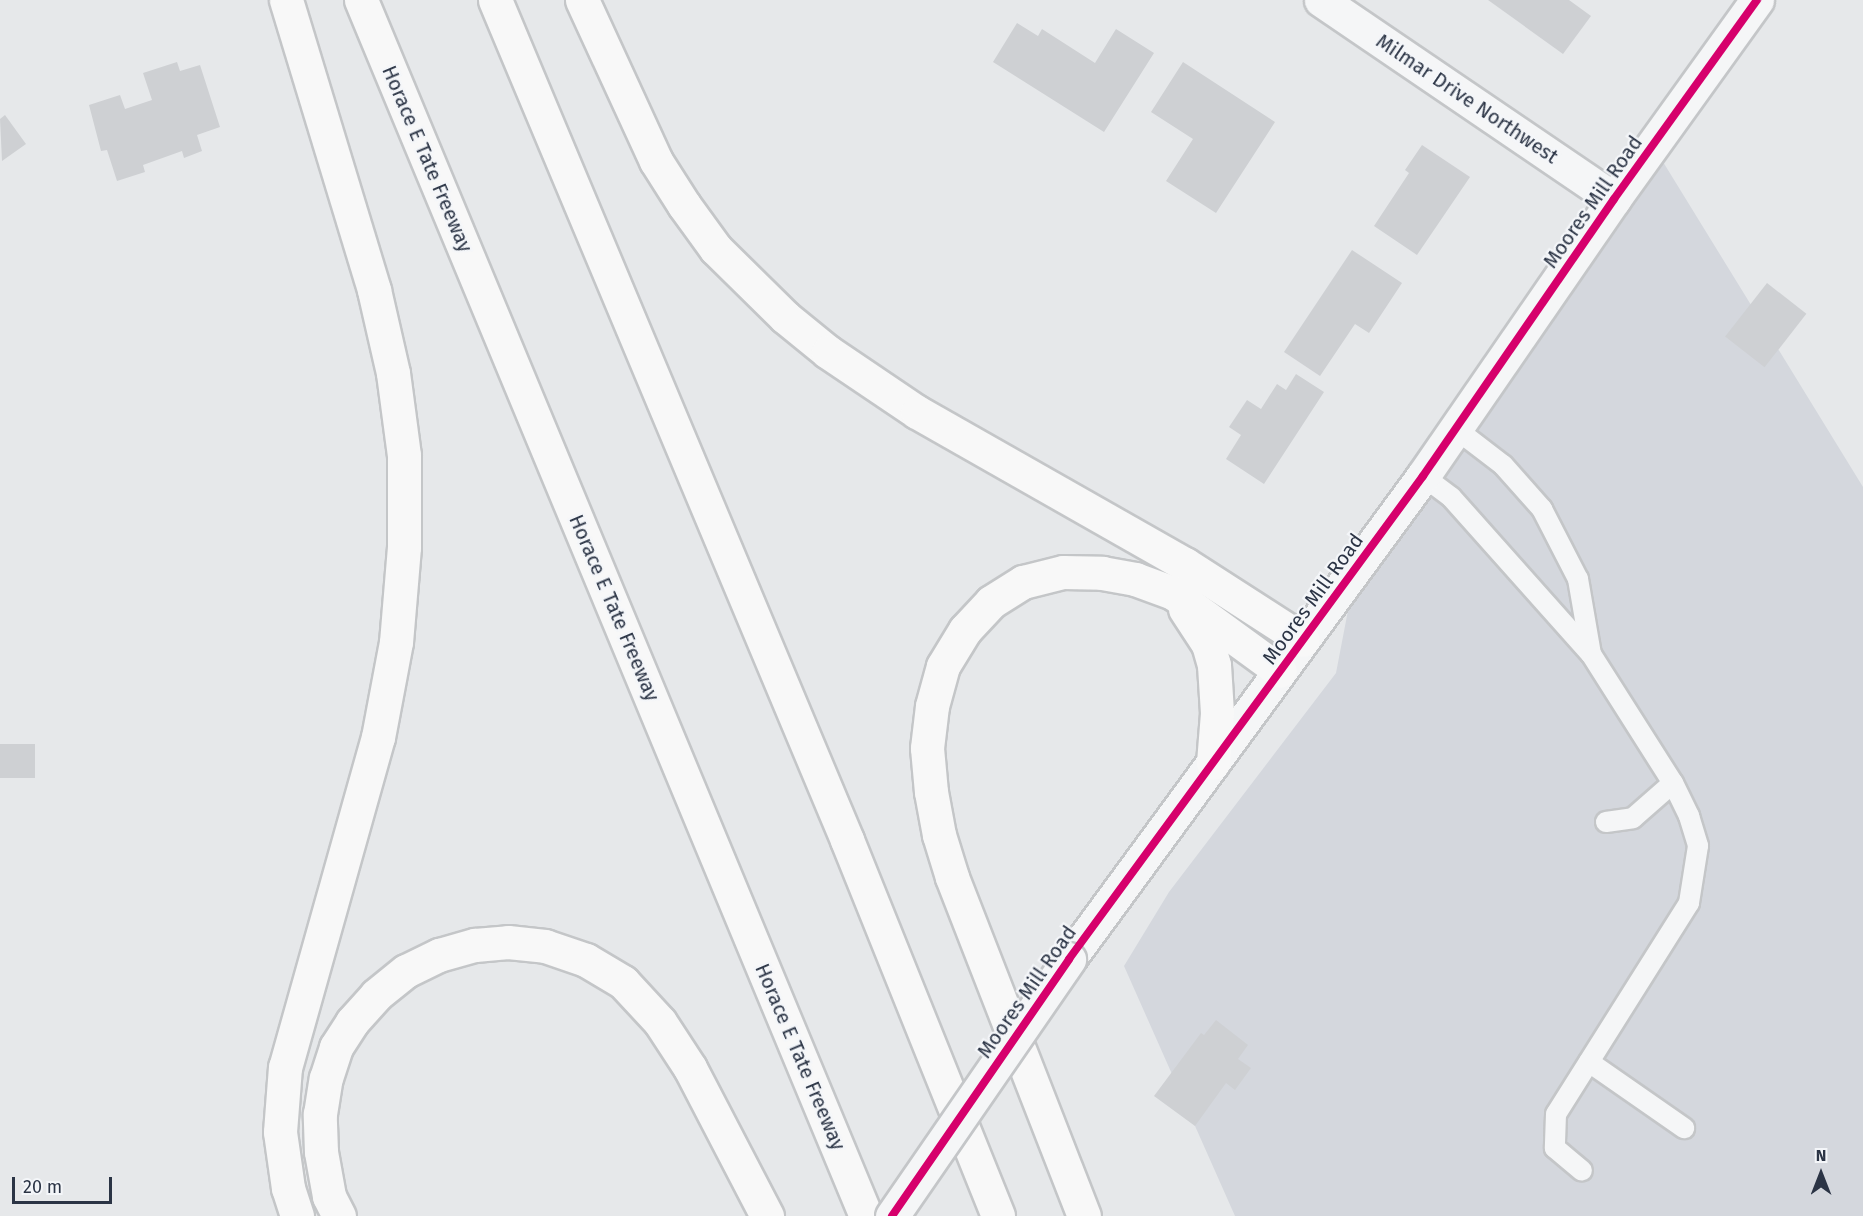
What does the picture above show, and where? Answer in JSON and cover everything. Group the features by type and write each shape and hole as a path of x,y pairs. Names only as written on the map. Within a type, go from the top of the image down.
{"highway":[{"path":"286,0 374,290 393,373 404,467 404,547 396,642 378,737 285,1067 280,1132 288,1188 297,1216"},
{"name":"Horace E Tate Freeway","path":"361,0 866,1216"},
{"path":"495,0 842,829 998,1216"},
{"path":"582,0 656,161 678,196 716,249 785,317 828,352 917,412 1185,564 1303,640"},
{"path":"1084,1216 952,877 939,835 931,792 927,748 932,706 943,666 965,630 991,602 1023,582 1063,572 1102,573 1135,579 1173,593 1280,671"},
{"path":"1173,593 1198,626 1208,644 1214,665 1217,713 1213,763"},
{"path":"339,1216 329,1196 321,1152 320,1123 326,1078 336,1047 352,1022 376,995 406,971 439,955 475,945 508,942 545,946 586,960 623,982 660,1022 690,1068 767,1216"}],"street":[{"name":"Milmar Drive Northwest","path":"1321,0 1614,199"},
{"name":"Moores Mill Road","path":"892,1216 1069,959 1423,476 1614,199 1757,0"}],"lane":[{"path":"1456,429 1503,465 1542,508 1578,579 1591,654"},
{"path":"1423,476 1450,497 1591,654 1673,783 1689,816 1698,846 1689,903 1556,1114 1555,1148 1582,1171"},
{"path":"1606,822 1633,818 1673,783"},
{"path":"1589,1062 1684,1128"}],"shaded area":[{"path":"1644,131 1863,487 1863,1216 1235,1216 1124,966 1169,892 1336,673 1364,527"}],"building":[{"path":"1488,0 1569,0 1591,16 1563,54"},
{"path":"1017,23 1038,36 1042,29 1095,63 1116,29 1154,53 1104,132 993,62"},
{"path":"177,62 180,71 200,65 220,127 197,135 202,151 184,158 182,151 143,165 145,172 117,181 107,150 101,151 89,105 120,95 125,109 152,100 143,73"},
{"path":"1183,62 1275,122 1216,213 1166,181 1193,139 1151,112"},
{"path":"5,115 26,144 2,161 0,119"},
{"path":"1422,145 1470,177 1417,255 1374,226 1409,173 1405,170"},
{"path":"1352,250 1402,283 1369,333 1355,324 1320,376 1284,352"},
{"path":"1767,283 1806,314 1765,367 1725,337"},
{"path":"1296,374 1324,392 1264,484 1226,459 1241,435 1229,427 1247,400 1261,409 1277,384 1286,390"},
{"path":"0,744 35,744 35,778 0,778"},
{"path":"1216,1020 1248,1045 1238,1059 1251,1068 1235,1090 1226,1083 1195,1126 1154,1096 1201,1033 1204,1035"}],"cycle path":[{"path":"892,1216 1069,959 1423,476 1614,199 1757,0"}]}
